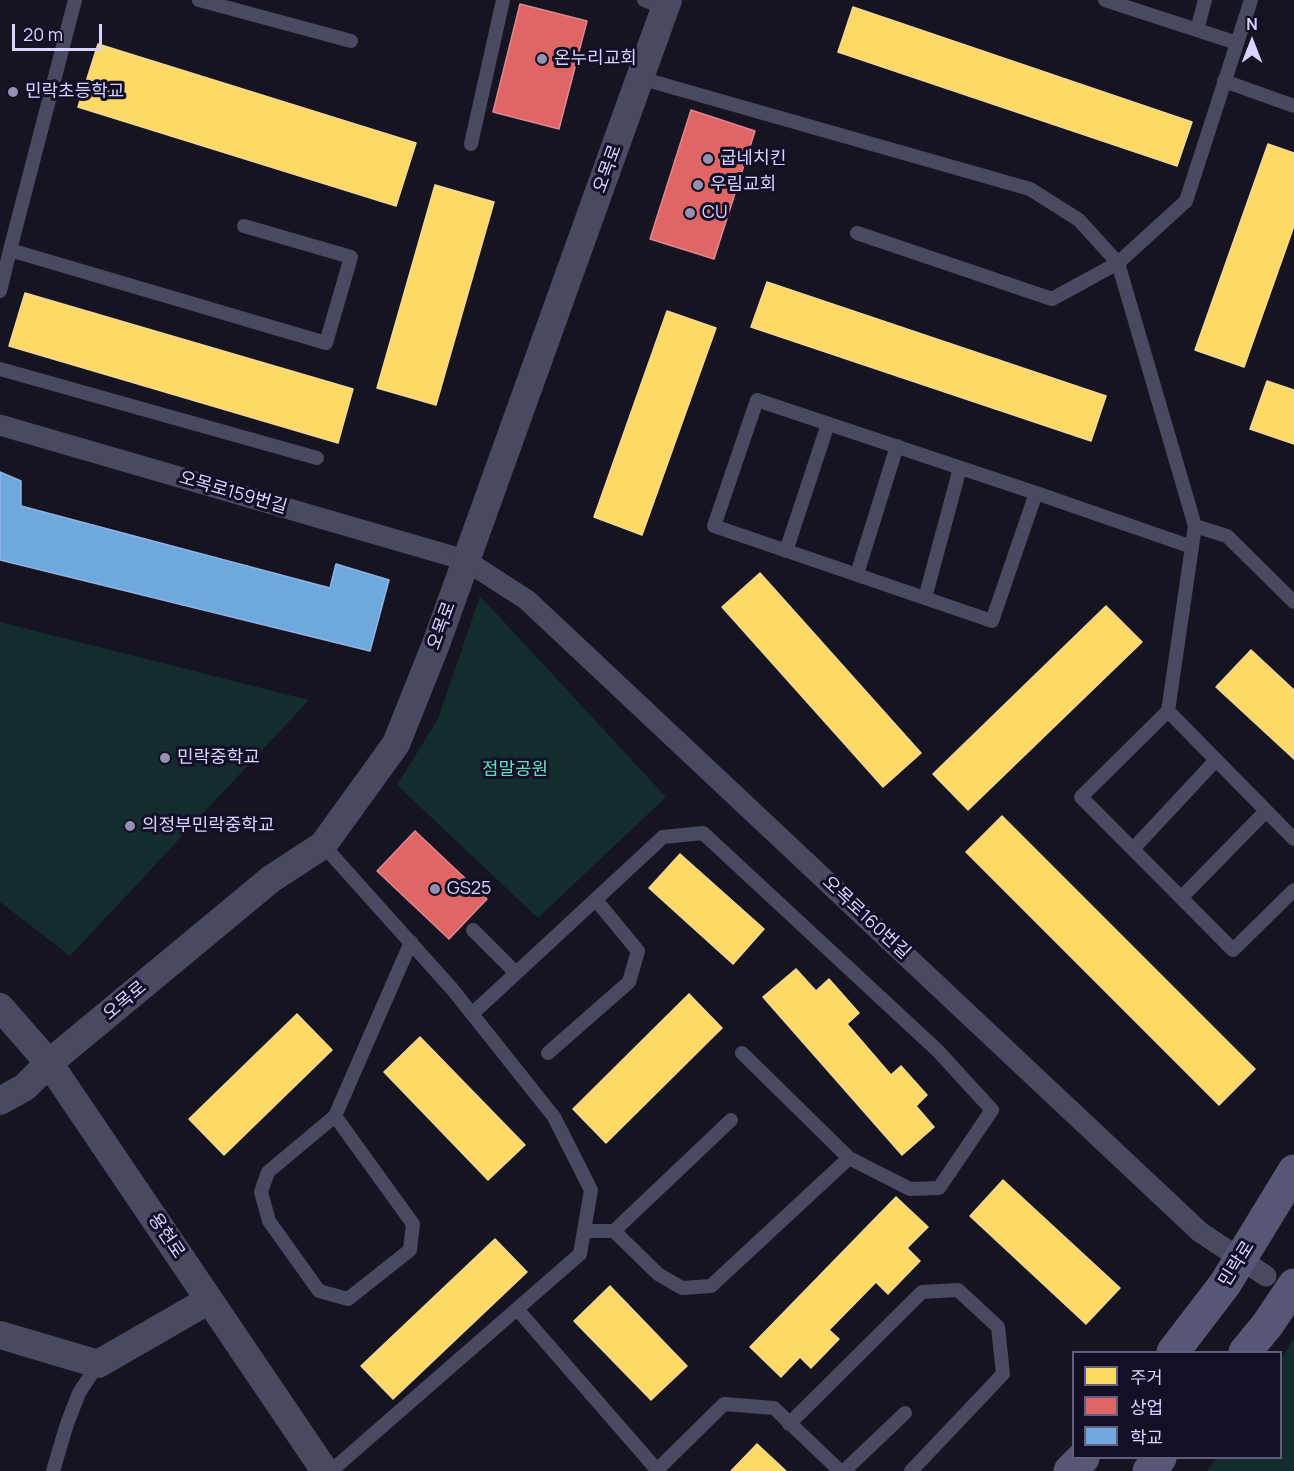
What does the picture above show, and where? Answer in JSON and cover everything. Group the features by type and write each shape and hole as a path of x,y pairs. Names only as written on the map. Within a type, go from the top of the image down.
{"main road":[{"name":"민락로","path":"1175,1351 1225,1284 1294,1171"},
{"path":"1247,1351 1268,1324 1280,1281"},
{"path":"1071,1471 1082,1459"},
{"path":"1149,1471 1159,1459"}],"street":[{"name":"오목로","path":"0,1101 25,1087 49,1063 271,879 323,845 396,744 436,644 640,78 659,3"},
{"name":"오목로159번길","path":"0,425 465,560"},
{"name":"오목로160번길","path":"465,560 527,600 1200,1232 1280,1281"},
{"name":"용현로","path":"0,1007 49,1063 324,1471"},
{"path":"0,1335 98,1364 208,1300"}],"lane":[{"path":"0,291 75,0"},
{"path":"200,0 351,41"},
{"path":"471,144 503,0"},
{"path":"1105,0 1129,4 1236,43"},
{"path":"1197,30 1205,0"},
{"path":"857,233 1052,299 1118,262 1186,201 1251,0"},
{"path":"640,78 1030,189 1079,220 1118,262 1195,526 1168,711 1081,796 1233,950 1294,890"},
{"path":"1224,81 1294,106"},
{"path":"10,250 326,343 351,257 244,226"},
{"path":"0,369 317,458"},
{"path":"1036,493 992,621 714,526 757,400 1036,493 1192,547"},
{"path":"786,551 828,424"},
{"path":"857,574 897,447"},
{"path":"926,598 960,468"},
{"path":"1195,526 1227,536 1294,602"},
{"path":"1168,711 1294,839"},
{"path":"1133,849 1216,760"},
{"path":"1181,898 1266,811"},
{"path":"472,1014 663,837 704,833 938,1051 992,1110 939,1188 910,1189 849,1158 742,1053"},
{"path":"323,845 411,942 554,1117 591,1190 580,1254 331,1471"},
{"path":"548,1053 629,982 638,951 596,900"},
{"path":"473,930 516,973"},
{"path":"334,1116 413,1224 410,1250 348,1299 319,1291 269,1221 261,1192 268,1172 334,1116 411,942"},
{"path":"584,1231 614,1231 731,1120"},
{"path":"614,1231 658,1274 682,1288 711,1286 849,1158"},
{"path":"789,1424 922,1292 958,1290 998,1328 1003,1374 911,1471"},
{"path":"517,1309 658,1470 724,1404 774,1408 840,1471"},
{"path":"54,1471 67,1424 79,1394 98,1364"},
{"path":"844,1471 905,1413"}],"green space":[{"name":"점말공원","path":"480,596 666,797 538,918 397,785 438,719"},
{"path":"0,622 309,700 70,956 0,902"},
{"path":"1294,1338 1294,1471 1207,1471 1215,1459 1282,1459 1282,1357"}],"building: 주거":[{"path":"853,7 1192,122 1177,166 838,52"},
{"path":"98,44 416,143 396,206 78,107"},
{"path":"1268,144 1294,153 1294,226 1244,367 1195,350"},
{"path":"435,185 494,202 436,405 377,388"},
{"path":"767,282 1106,396 1091,441 751,327"},
{"path":"25,293 353,389 338,443 9,346"},
{"path":"667,311 716,328 642,535 594,517"},
{"path":"1267,381 1294,390 1294,444 1250,429"},
{"path":"760,573 921,753 883,787 722,607"},
{"path":"1106,606 1142,642 968,810 933,774"},
{"path":"1251,650 1294,690 1294,759 1216,687"},
{"path":"1002,816 1255,1069 1219,1105 966,852"},
{"path":"680,854 764,929 733,964 649,888"},
{"path":"796,969 816,991 829,979 859,1013 847,1024 891,1075 901,1066 927,1095 916,1106 934,1127 902,1155 763,997"},
{"path":"689,994 722,1028 606,1143 573,1109"},
{"path":"297,1014 332,1050 224,1155 189,1119"},
{"path":"420,1037 525,1145 488,1180 384,1072"},
{"path":"1003,1180 1120,1288 1086,1324 970,1216"},
{"path":"896,1197 928,1227 907,1248 920,1261 888,1294 876,1282 829,1330 839,1339 811,1368 800,1357 781,1377 750,1347"},
{"path":"495,1239 527,1272 393,1399 361,1366"},
{"path":"610,1286 687,1366 651,1400 574,1321"},
{"path":"757,1444 786,1471 731,1471"}],"building: 상업":[{"path":"520,4 587,21 559,129 493,112"},
{"path":"691,110 755,131 714,259 650,239"},
{"path":"415,831 487,899 449,939 377,871"}],"building: 학교":[{"path":"0,472 21,481 21,506 330,588 336,564 389,580 370,651 0,560"}],"place":[{"name":"온누리교회","path":"542,59"},
{"name":"민락초등학교","path":"13,92"},
{"name":"굽네치킨","path":"708,159"},
{"name":"우림교회","path":"698,185"},
{"name":"CU","path":"690,213"},
{"name":"민락중학교","path":"165,758"},
{"name":"의정부민락중학교","path":"130,826"},
{"name":"GS25","path":"435,889"}]}
